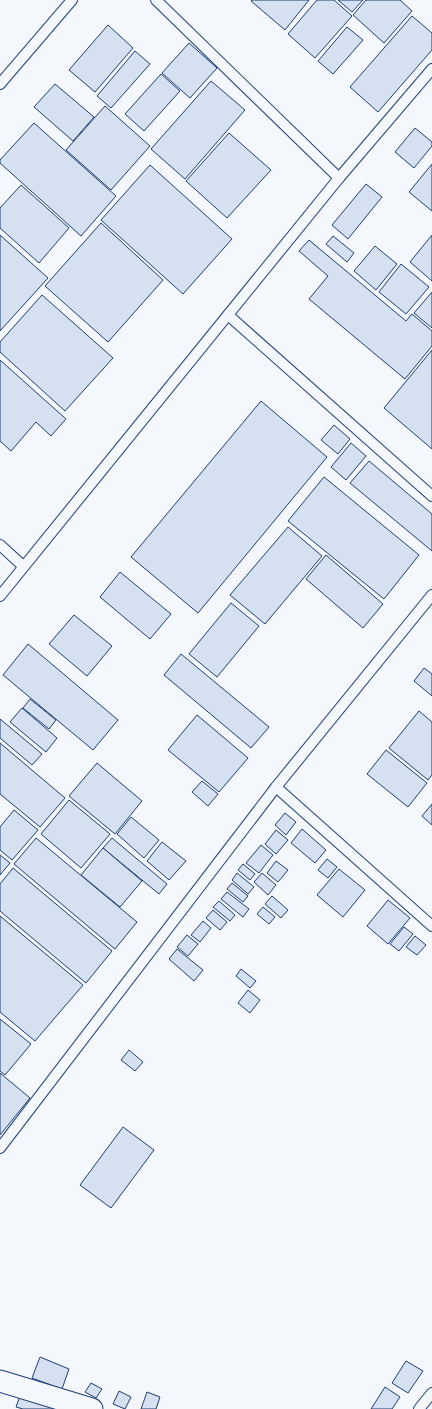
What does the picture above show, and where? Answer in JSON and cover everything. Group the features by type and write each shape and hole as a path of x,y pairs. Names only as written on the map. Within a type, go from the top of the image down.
{"street":[{"path":"0,1382 92,1409"}],"lane":[{"path":"0,84 72,0"},
{"path":"156,0 339,178"},
{"path":"0,596 339,178 432,69"},
{"path":"228,315 432,496"},
{"path":"0,545 23,566"},
{"path":"0,1148 276,787 432,595"},
{"path":"276,787 432,926"},
{"path":"420,1409 432,1393"}],"building":[{"path":"309,0 285,30 251,1"},
{"path":"317,0 334,0 352,16 315,58 288,34"},
{"path":"338,0 363,0 352,12"},
{"path":"366,0 400,0 412,11 384,43 353,15"},
{"path":"412,16 432,33 432,50 378,112 350,87"},
{"path":"108,25 133,48 95,92 69,70"},
{"path":"347,27 363,40 333,74 318,61"},
{"path":"189,43 217,68 190,98 162,73"},
{"path":"135,51 150,64 111,108 97,96"},
{"path":"161,74 180,91 144,131 125,114"},
{"path":"211,81 245,110 185,179 151,149"},
{"path":"55,84 94,117 73,141 34,107"},
{"path":"105,106 150,146 111,190 66,150"},
{"path":"34,123 116,196 81,236 0,163 0,160"},
{"path":"415,128 432,142 432,146 414,168 395,152"},
{"path":"229,133 271,170 227,218 186,181"},
{"path":"432,164 432,211 409,192"},
{"path":"150,165 232,239 183,294 101,220"},
{"path":"366,184 382,197 348,239 332,225"},
{"path":"21,185 69,228 39,263 0,228 0,208"},
{"path":"101,223 163,280 108,342 45,286"},
{"path":"0,235 48,278 0,331"},
{"path":"432,235 432,281 410,262"},
{"path":"333,236 354,253 347,262 326,244"},
{"path":"309,240 406,321 412,314 432,331 432,346 405,379 309,299 328,276 299,251"},
{"path":"375,246 397,264 376,290 354,271"},
{"path":"401,264 429,287 406,314 379,292"},
{"path":"432,292 432,328 414,313"},
{"path":"42,295 113,358 65,411 0,352 0,342"},
{"path":"432,350 432,449 384,408"},
{"path":"0,360 66,419 51,436 36,422 11,451 0,441"},
{"path":"261,401 327,457 198,613 131,557"},
{"path":"334,425 350,439 338,454 321,440"},
{"path":"351,443 366,456 346,480 331,467"},
{"path":"369,461 432,514 432,551 350,483"},
{"path":"324,477 419,555 384,599 288,521"},
{"path":"288,527 322,556 265,624 230,595"},
{"path":"326,555 383,604 363,628 306,579"},
{"path":"120,572 171,614 150,639 100,597"},
{"path":"231,603 259,626 217,677 189,654"},
{"path":"74,615 112,646 87,676 49,644"},
{"path":"28,644 118,720 93,750 3,675"},
{"path":"181,654 269,727 251,748 164,675"},
{"path":"424,668 432,674 432,696 414,681"},
{"path":"30,699 56,720 49,729 23,708"},
{"path":"22,708 57,738 46,752 10,722"},
{"path":"419,711 432,722 432,775 428,780 389,748"},
{"path":"197,715 248,758 219,792 168,750"},
{"path":"0,719 42,754 32,765 0,738"},
{"path":"0,743 65,798 40,827 0,794"},
{"path":"386,750 427,783 408,807 367,774"},
{"path":"97,763 142,801 115,834 69,796"},
{"path":"202,781 218,794 208,806 192,792"},
{"path":"69,800 110,834 81,868 41,834"},
{"path":"432,804 432,825 422,816"},
{"path":"14,810 38,830 12,860 0,850 0,827"},
{"path":"285,813 296,822 286,835 275,825"},
{"path":"131,817 159,840 144,858 117,834"},
{"path":"302,829 326,850 315,863 291,843"},
{"path":"276,830 288,840 276,854 265,844"},
{"path":"36,838 137,922 115,949 14,864"},
{"path":"112,838 167,884 159,894 103,848"},
{"path":"162,842 186,861 169,880 147,861"},
{"path":"261,845 273,855 259,873 246,863"},
{"path":"103,848 142,881 120,907 81,875"},
{"path":"0,855 10,863 0,875"},
{"path":"327,859 337,867 328,878 318,870"},
{"path":"276,861 288,870 278,882 267,873"},
{"path":"243,864 255,874 250,880 238,870"},
{"path":"13,868 112,951 86,983 0,911 0,884"},
{"path":"339,869 365,890 343,917 317,895"},
{"path":"237,873 254,887 248,894 232,880"},
{"path":"262,873 276,885 268,895 254,882"},
{"path":"232,883 248,896 243,902 227,889"},
{"path":"227,892 249,909 243,917 221,899"},
{"path":"272,896 288,910 281,918 265,904"},
{"path":"388,900 410,918 388,944 367,926"},
{"path":"219,901 235,915 230,921 213,907"},
{"path":"263,907 275,917 269,924 257,914"},
{"path":"213,910 227,922 220,930 206,918"},
{"path":"0,916 83,985 35,1041 0,1012"},
{"path":"203,921 211,928 200,942 191,935"},
{"path":"404,927 413,934 399,951 390,944"},
{"path":"187,935 198,944 188,956 177,947"},
{"path":"415,936 426,945 417,955 406,947"},
{"path":"177,949 203,970 194,981 169,959"},
{"path":"241,969 256,981 250,988 236,976"},
{"path":"248,990 260,1000 250,1013 238,1003"},
{"path":"0,1019 31,1044 5,1075 0,1071"},
{"path":"129,1050 143,1062 135,1071 121,1060"},
{"path":"0,1073 30,1098 0,1135"},
{"path":"123,1127 154,1150 111,1208 80,1185"},
{"path":"40,1357 69,1369 62,1389 32,1378"},
{"path":"406,1361 423,1371 408,1393 392,1383"},
{"path":"91,1383 102,1389 96,1398 85,1392"},
{"path":"385,1387 400,1397 392,1409 371,1409"},
{"path":"119,1391 131,1397 125,1409 113,1404"},
{"path":"147,1392 160,1397 156,1409 141,1409"},
{"path":"20,1396 59,1409 23,1409 16,1407"}]}
